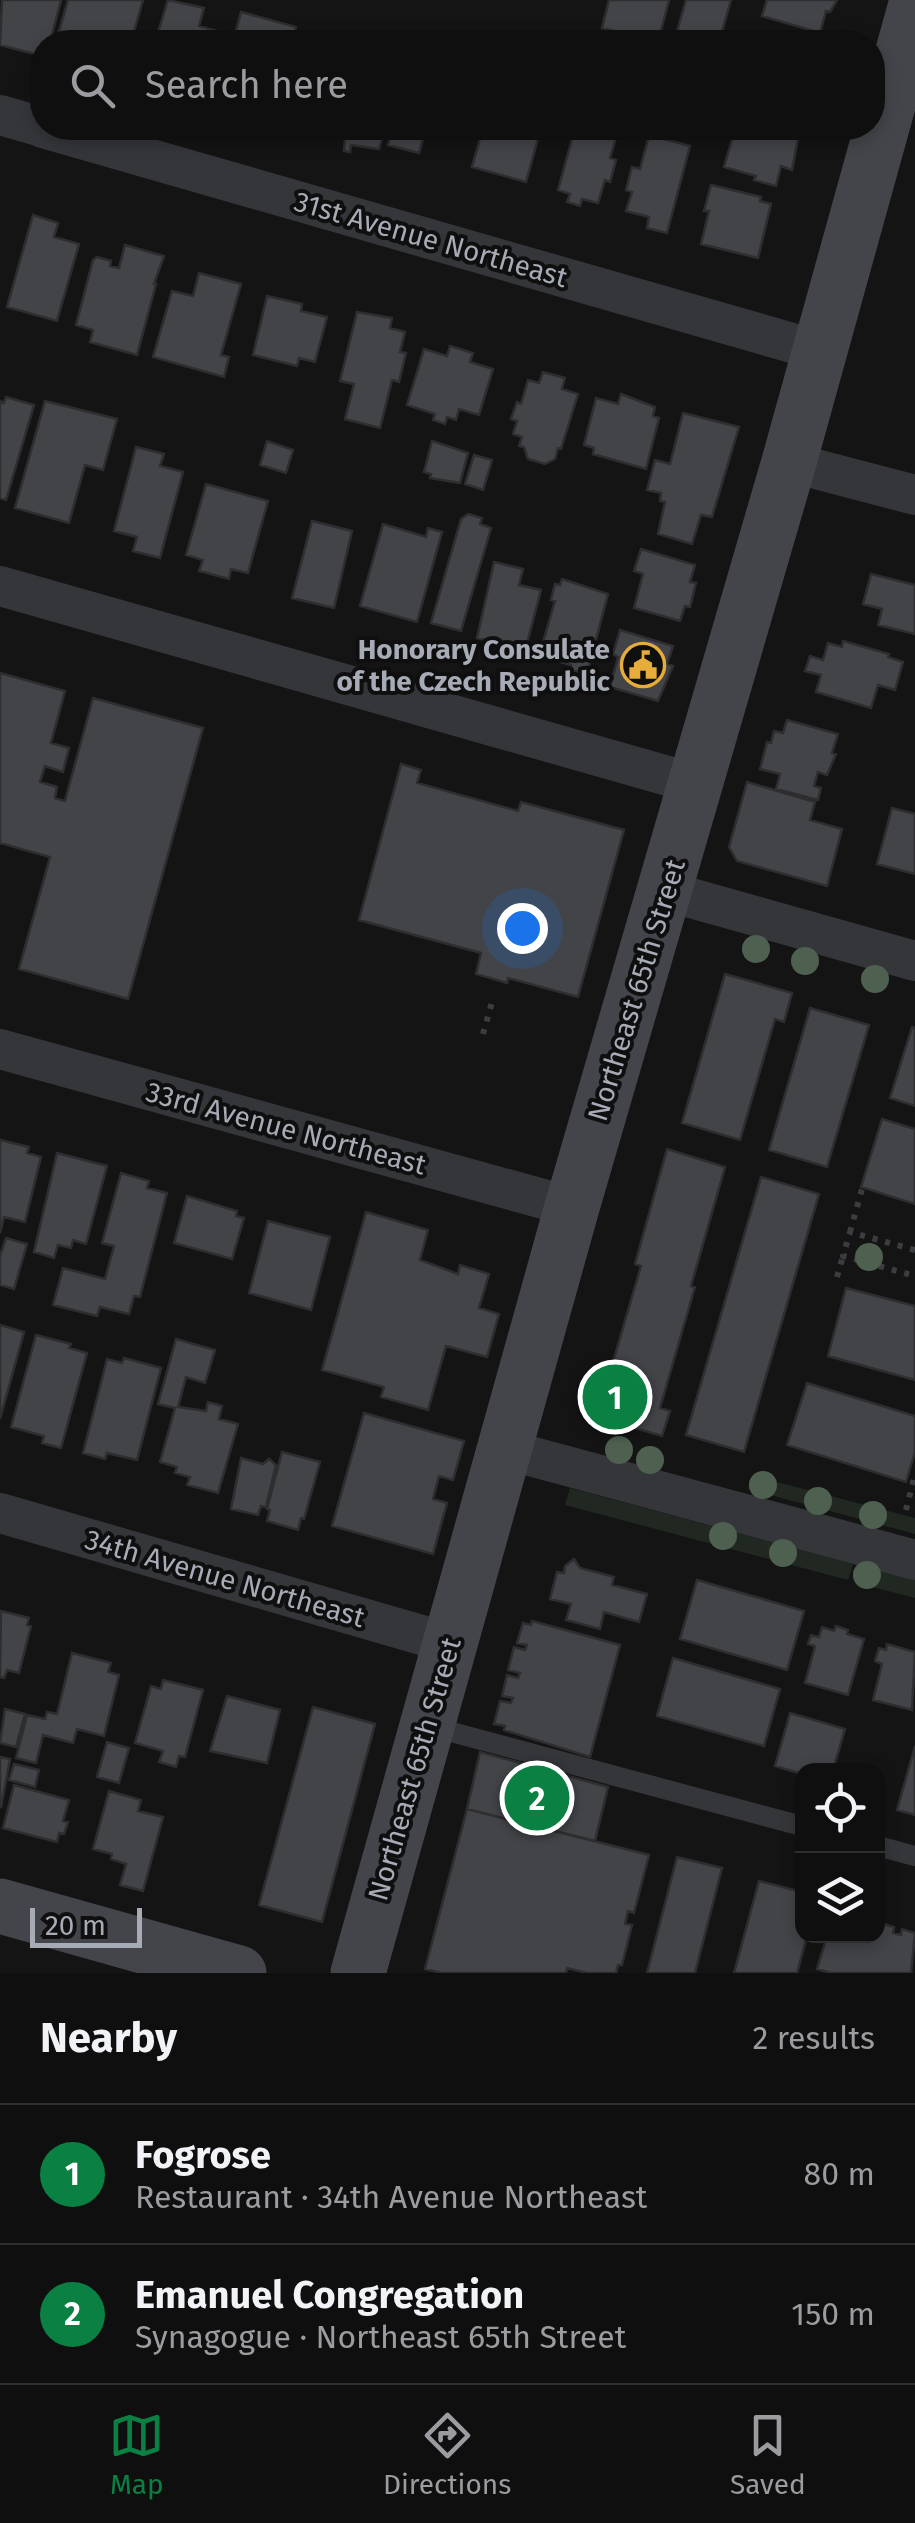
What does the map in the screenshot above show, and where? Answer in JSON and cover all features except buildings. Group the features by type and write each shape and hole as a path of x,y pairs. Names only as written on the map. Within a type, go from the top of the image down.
{"main road":[{"name":"Northeast 65th Street","path":"885,122 913,24"},
{"name":"Northeast 65th Street","path":"358,1973 572,1207 880,140"},
{"path":"0,1906 239,1973"}],"street":[{"name":"31st Avenue Northeast","path":"0,115 30,124"},
{"name":"31st Avenue Northeast","path":"85,140 820,351"},
{"path":"790,462 915,496"},
{"path":"0,586 696,784"},
{"path":"666,890 915,961"},
{"name":"33rd Avenue Northeast","path":"0,1049 572,1207"},
{"path":"504,1449 915,1560"},
{"name":"34th Avenue Northeast","path":"0,1513 449,1643"}],"lane":[{"path":"427,1726 795,1824"},
{"path":"885,1848 915,1856"}],"path":[{"path":"483,1034 492,1002"},
{"path":"837,1277 862,1188"},
{"path":"850,1232 915,1250"},
{"path":"843,1256 915,1276"},
{"path":"906,1510 915,1474"}],"shaded area":[{"path":"750,1479 781,1483 915,1518 915,1534 748,1489"},
{"path":"570,1488 853,1564 848,1580 565,1505"},
{"path":"861,1565 915,1580 915,1598 857,1583"}],"place":[{"name":"Honorary Consulate of the Czech Republic","path":"643,665"},
{"name":"Fogrose","path":"615,1397"},
{"name":"Emanuel Congregation","path":"537,1798"}]}
